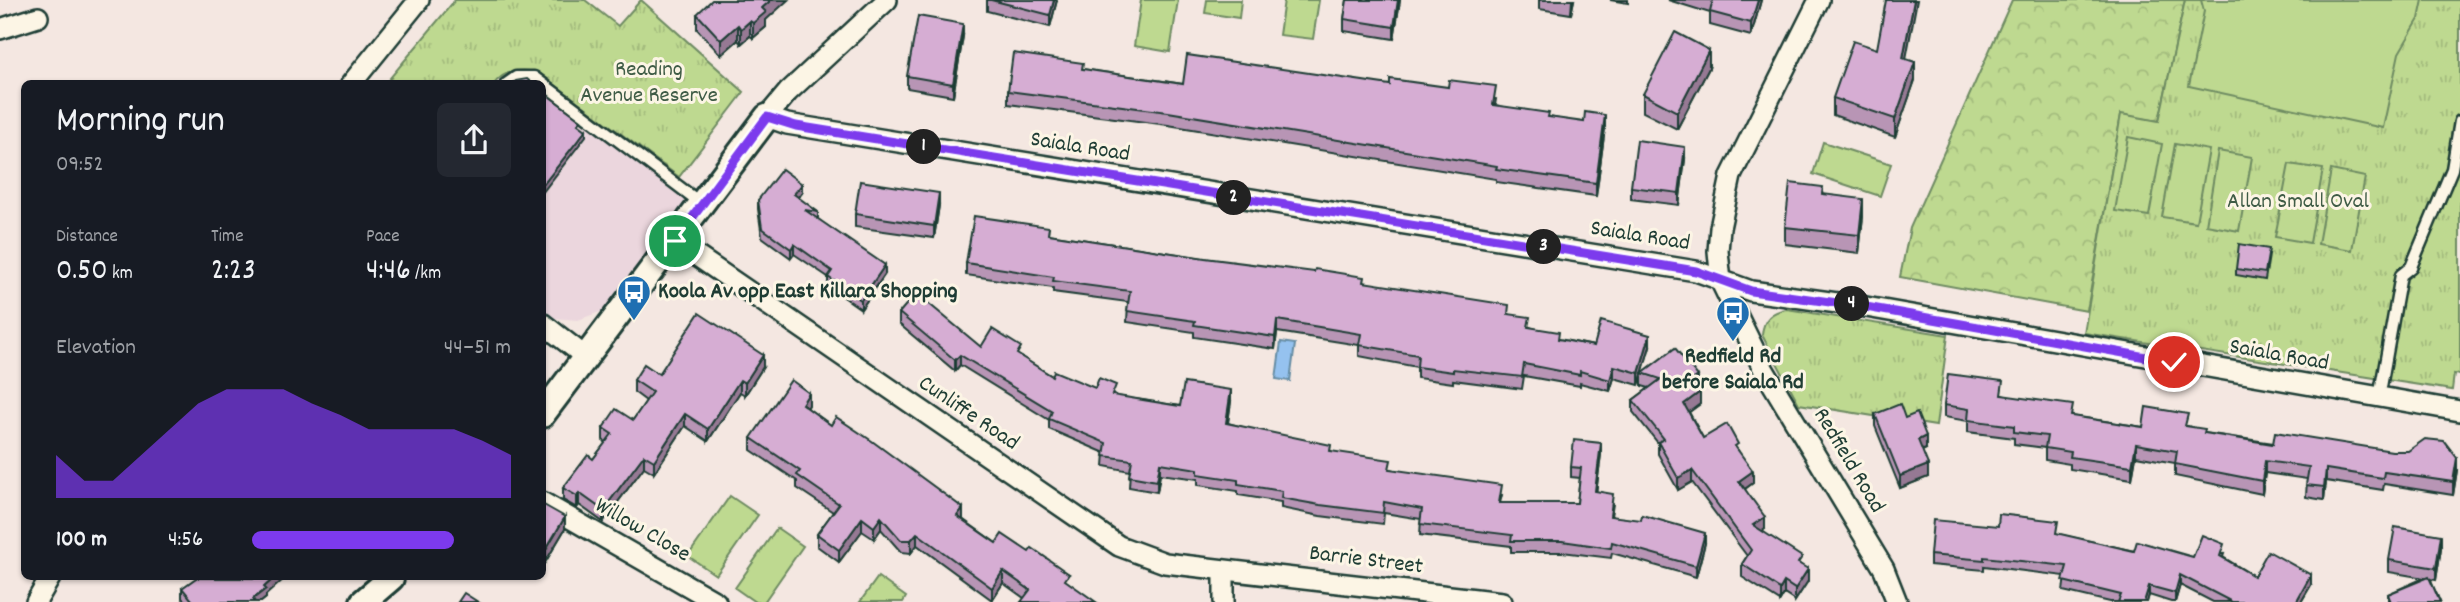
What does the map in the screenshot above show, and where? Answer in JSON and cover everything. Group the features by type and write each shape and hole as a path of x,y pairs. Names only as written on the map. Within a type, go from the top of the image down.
{"street":[{"path":"354,80 419,0"},
{"path":"546,410 767,117 788,92 887,0"},
{"name":"Redfield Road","path":"1819,0 1731,176 1720,228 1718,251 1721,282 1765,369 1884,569 1897,602"},
{"path":"0,29 38,18"},
{"name":"Saiala Road","path":"767,117 787,124 823,130 1696,271 1751,291 1866,307 2379,399 2460,411"},
{"name":"Cunliffe Road","path":"675,241 1119,546 1165,563 1224,571"},
{"path":"546,326 587,358"},
{"name":"Willow Close","path":"546,504 716,602"},
{"path":"1224,571 1224,602"},
{"name":"Barrie Street","path":"1224,571 1335,580 1502,602"},
{"path":"36,602 49,580"},
{"path":"363,602 389,580"}],"lane":[{"path":"512,80 516,77 534,77 538,80"},
{"path":"546,86 703,205"},
{"path":"2379,399 2401,275 2411,267 2452,169 2460,121"}],"shaded area":[{"path":"546,94 688,199 605,310 578,320 554,318 546,311"}],"green space":[{"name":"Reading Avenue Reserve","path":"455,0 585,0 618,26 641,0 744,92 679,177 538,72 514,71 498,80 388,80"},
{"path":"1141,0 1178,0 1170,52 1134,46"},
{"path":"1207,0 1241,0 1239,18 1205,13"},
{"path":"1284,0 1319,0 1313,39 1279,35"},
{"path":"2012,0 2185,0 2159,121 2121,115 2087,311 1900,277 1910,228"},
{"name":"Allan Small Oval","path":"2185,0 2460,0 2460,375 2454,374 2452,390 2084,333 2121,114 2159,121"},
{"path":"2201,0 2423,0 2419,19 2399,53 2383,128 2189,86 2204,11"},
{"path":"2128,137 2162,144 2149,216 2115,211"},
{"path":"1823,142 1891,164 1880,196 1813,174"},
{"path":"2175,144 2209,150 2196,222 2162,217"},
{"path":"2218,151 2252,157 2239,231 2206,225"},
{"path":"2289,164 2323,169 2310,243 2275,237"},
{"path":"2331,170 2365,177 2352,250 2318,244"},
{"path":"1787,309 1948,335 1936,426 1799,404 1762,335 1764,324 1769,317"},
{"path":"730,496 758,515 716,575 688,556"},
{"path":"777,528 803,546 764,602 755,602 735,588"},
{"path":"878,577 906,597 903,602 860,602"}],"water":[{"path":"1281,342 1295,344 1290,381 1276,379"}],"building":[{"path":"712,0 771,0 762,8 766,12 753,23 750,21 741,29 738,25 721,40 697,14"},
{"path":"991,0 1054,0 1050,15"},
{"path":"1347,0 1398,0 1394,27 1344,19"},
{"path":"1713,0 1758,0 1751,23 1710,12"},
{"path":"1886,0 1914,0 1903,58 1915,62 1895,119 1833,98 1853,41 1877,49"},
{"path":"918,16 963,24 953,84 907,76"},
{"path":"1675,32 1709,50 1677,112 1643,94"},
{"path":"1013,53 1083,63 1082,69 1183,84 1187,55 1390,85 1390,79 1448,87 1449,80 1496,86 1493,105 1549,113 1548,117 1584,122 1585,112 1605,115 1596,183 1496,169 1497,166 1168,112 1008,91"},
{"path":"546,94 581,120 578,124 586,130 546,181"},
{"path":"1637,140 1685,147 1679,193 1631,187"},
{"path":"782,169 802,184 794,194 818,212 805,210 885,265 861,300 828,277 832,271 794,244 791,249 762,228 758,200"},
{"path":"860,181 939,193 934,226 855,214"},
{"path":"1790,183 1823,187 1822,194 1863,199 1859,235 1785,227"},
{"path":"974,216 1049,227 1048,234 1205,258 1314,272 1315,269 1364,277 1363,282 1509,305 1508,314 1530,317 1528,327 1559,332 1558,339 1594,346 1601,321 1650,335 1639,373 1614,366 1610,380 1580,371 1580,375 1524,364 1522,377 1417,367 1418,355 1359,345 1361,334 1277,320 1275,337 1194,325 1195,321 1127,311 1130,291 1053,281 1054,277 966,263"},
{"path":"2239,244 2269,249 2265,273 2236,269"},
{"path":"916,293 981,347 992,329 1021,347 1017,354 1052,376 1054,371 1095,388 1099,378 1116,385 1112,395 1180,406 1184,383 1231,390 1226,423 1331,445 1330,451 1391,460 1389,469 1502,485 1499,503 1577,503 1581,468 1571,467 1574,440 1601,443 1595,491 1613,494 1610,516 1641,520 1642,515 1705,533 1696,566 1612,542 1611,548 1562,541 1511,541 1512,535 1420,524 1422,509 1384,502 1383,513 1281,498 1282,491 1198,474 1198,469 1160,463 1157,481 1129,476 1132,460 1104,456 1106,443 1049,419 1052,411 960,355 955,360 899,313"},
{"path":"699,313 763,355 745,383 740,380 708,429 685,414 654,461 644,455 603,510 579,493 577,496 563,488 588,455 593,459 612,434 603,428 616,409 633,420 652,392 634,380 644,364 659,374"},
{"path":"1675,348 1698,376 1691,381 1700,392 1684,404 1703,438 1727,424 1738,444 1735,446 1753,471 1739,481 1765,517 1753,525 1802,557 1798,563 1808,569 1795,589 1784,582 1780,589 1742,564 1751,550 1692,470 1678,478 1658,442 1664,439 1633,400 1661,379 1642,373"},
{"path":"1948,374 2003,381 2001,395 2073,405 2071,416 2143,427 2146,407 2188,414 2185,426 2205,429 2204,433 2273,444 2275,432 2392,451 2408,451 2425,439 2444,441 2457,458 2453,482 2384,472 2383,478 2326,469 2324,487 2306,485 2309,467 2265,461 2262,481 2175,464 2177,451 2136,444 2132,466 2070,457 2071,452 2045,448 2047,436 2014,432 2014,426 1968,420 1969,409 1944,405"},
{"path":"791,380 809,393 802,404 831,425 836,417 872,441 963,508 957,516 996,543 1002,534 1029,552 1032,548 1069,574 1065,580 1096,602 1021,602 1030,590 1003,571 992,588 917,533 911,540 901,540 881,517 874,527 862,518 839,550 817,534 839,504 797,475 800,471 751,438"},
{"path":"1900,404 1905,418 1917,413 1926,436 1918,440 1928,465 1900,476 1875,414"},
{"path":"546,506 565,517 546,549"},
{"path":"1999,514 2058,521 2056,533 2134,551 2137,541 2193,557 2202,535 2224,544 2220,556 2254,576 2268,551 2311,575 2296,602 2232,602 2180,575 2175,593 2149,586 2144,602 2118,602 2121,595 2063,581 2067,566 1984,557 1984,560 1930,555 1933,520 1998,526"},
{"path":"2395,527 2441,535 2436,568 2389,560"},
{"path":"2429,577 2440,602 2391,602 2388,594"},
{"path":"193,580 272,580 264,587 266,589 253,599 255,602 190,602 192,600 182,588"},
{"path":"464,593 478,602 458,602"}],"place":[{"name":"Koola Av opp East Killara Shopping","path":"634,322"},
{"name":"Redfield Rd before Saiala Rd","path":"1733,343"}],"route":[{"path":"675,241 767,117 796,126 1696,271 1751,291 1786,293 2174,362"}]}
